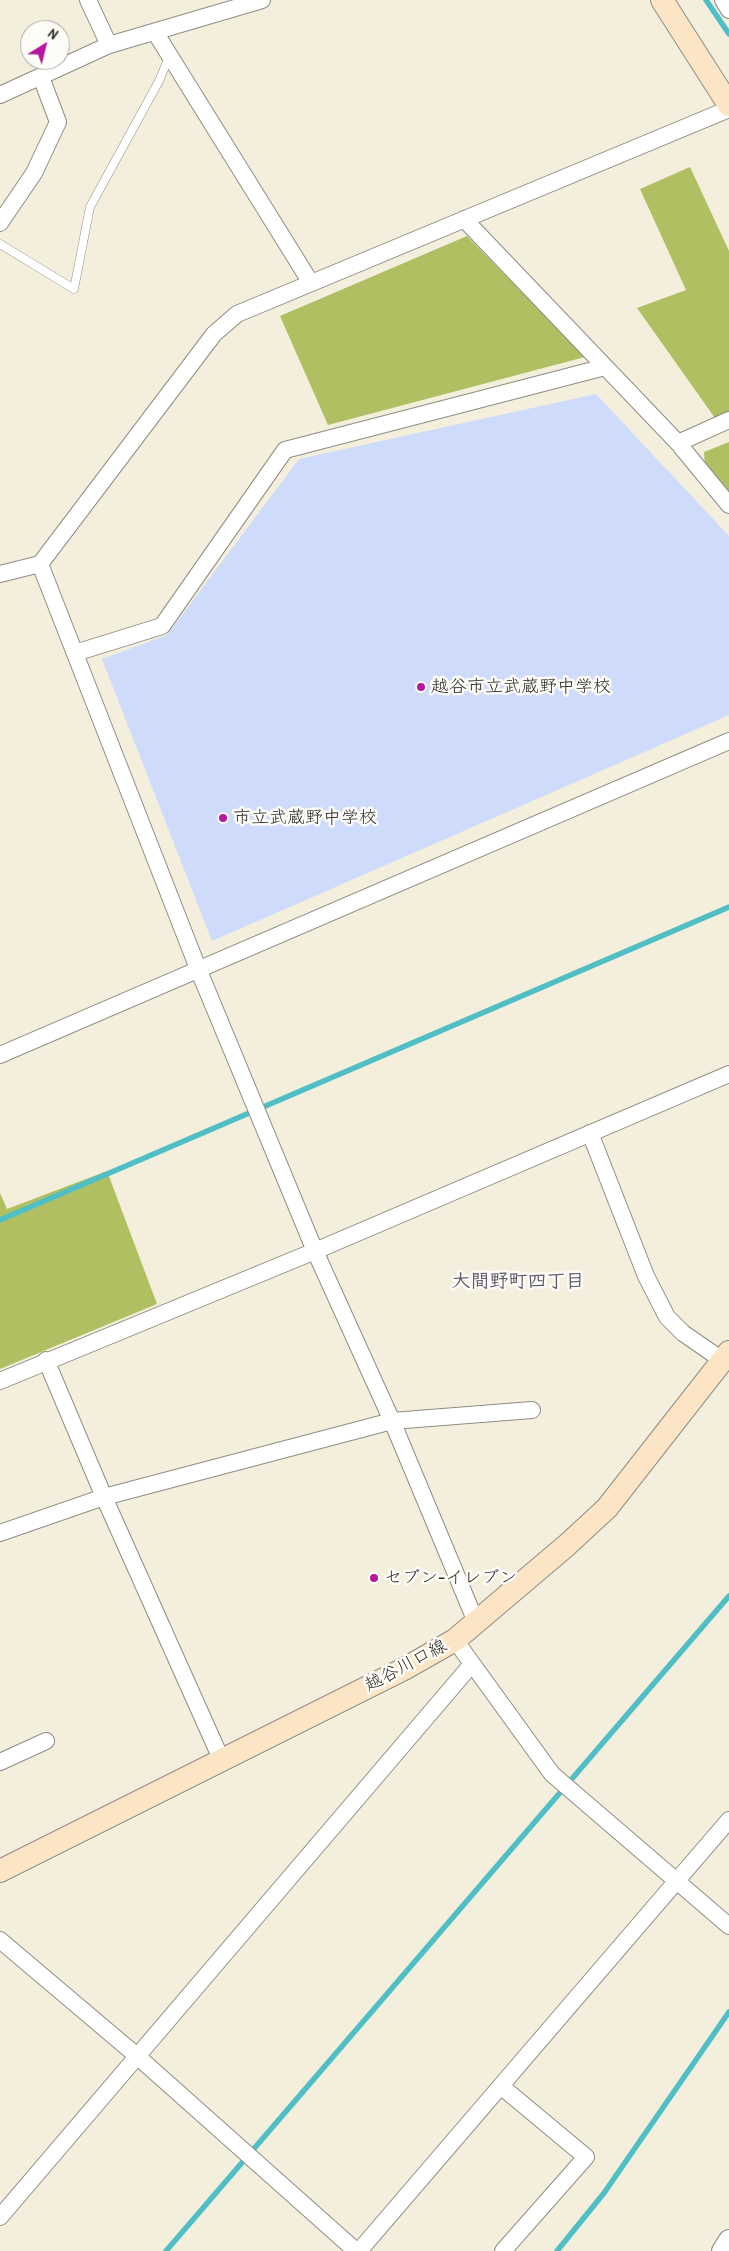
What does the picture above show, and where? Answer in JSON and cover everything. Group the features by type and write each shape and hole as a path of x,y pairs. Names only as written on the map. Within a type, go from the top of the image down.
{"main road":[{"path":"662,0 729,105"},
{"name":"越谷川口線","path":"0,1871 222,1761 404,1668 454,1640 567,1545 607,1508 726,1356"}],"street":[{"path":"88,0 109,45"},
{"path":"0,95 109,45 262,0"},
{"path":"723,0 729,10"},
{"path":"155,32 311,283"},
{"path":"0,223 34,173 58,122 41,77"},
{"path":"0,574 40,564 214,334 237,314 729,109"},
{"path":"464,219 678,442 729,505"},
{"path":"74,653 162,626 285,450 604,367"},
{"path":"678,442 729,420"},
{"path":"40,564 199,971 315,1251 392,1421 476,1622"},
{"path":"0,1055 199,971 729,741"},
{"path":"0,1381 46,1360 315,1251 729,1074"},
{"path":"590,1133 646,1276 667,1317 683,1333 726,1356"},
{"path":"46,1360 104,1497 222,1761"},
{"path":"0,1533 104,1497 392,1421 532,1410"},
{"path":"454,1640 552,1774 729,1926"},
{"path":"0,2217 472,1664"},
{"path":"0,1762 46,1741"},
{"path":"0,1940 137,2056 357,2251 502,2087 729,1820"},
{"path":"502,2087 586,2157 504,2251"},
{"path":"722,2251 729,2240"}],"lane":[{"path":"0,244 74,289 90,207 159,81 169,55"}],"shaded area":[{"name":"越谷市立武蔵野中学校","path":"596,394 729,536 729,715 212,941 102,659 167,635 299,459"}],"green space":[{"path":"690,167 729,251 729,412 715,418 637,308 686,290 640,189"},
{"path":"467,236 585,357 328,425 280,316"},
{"path":"729,442 729,496 705,469 704,452"},
{"path":"107,1171 157,1304 0,1369 0,1193 7,1209"}],"waterway":[{"path":"706,0 729,34"},
{"path":"0,1220 729,907"},
{"path":"166,2251 729,1596"},
{"path":"557,2251 604,2193 729,2012"}],"place":[{"name":"越谷市立武蔵野中学校","path":"421,687"},
{"name":"市立武蔵野中学校","path":"223,818"},
{"name":"セブン-イレブン","path":"374,1578"}],"district":[{"name":"大間野町四丁目","path":"518,1282"}]}
